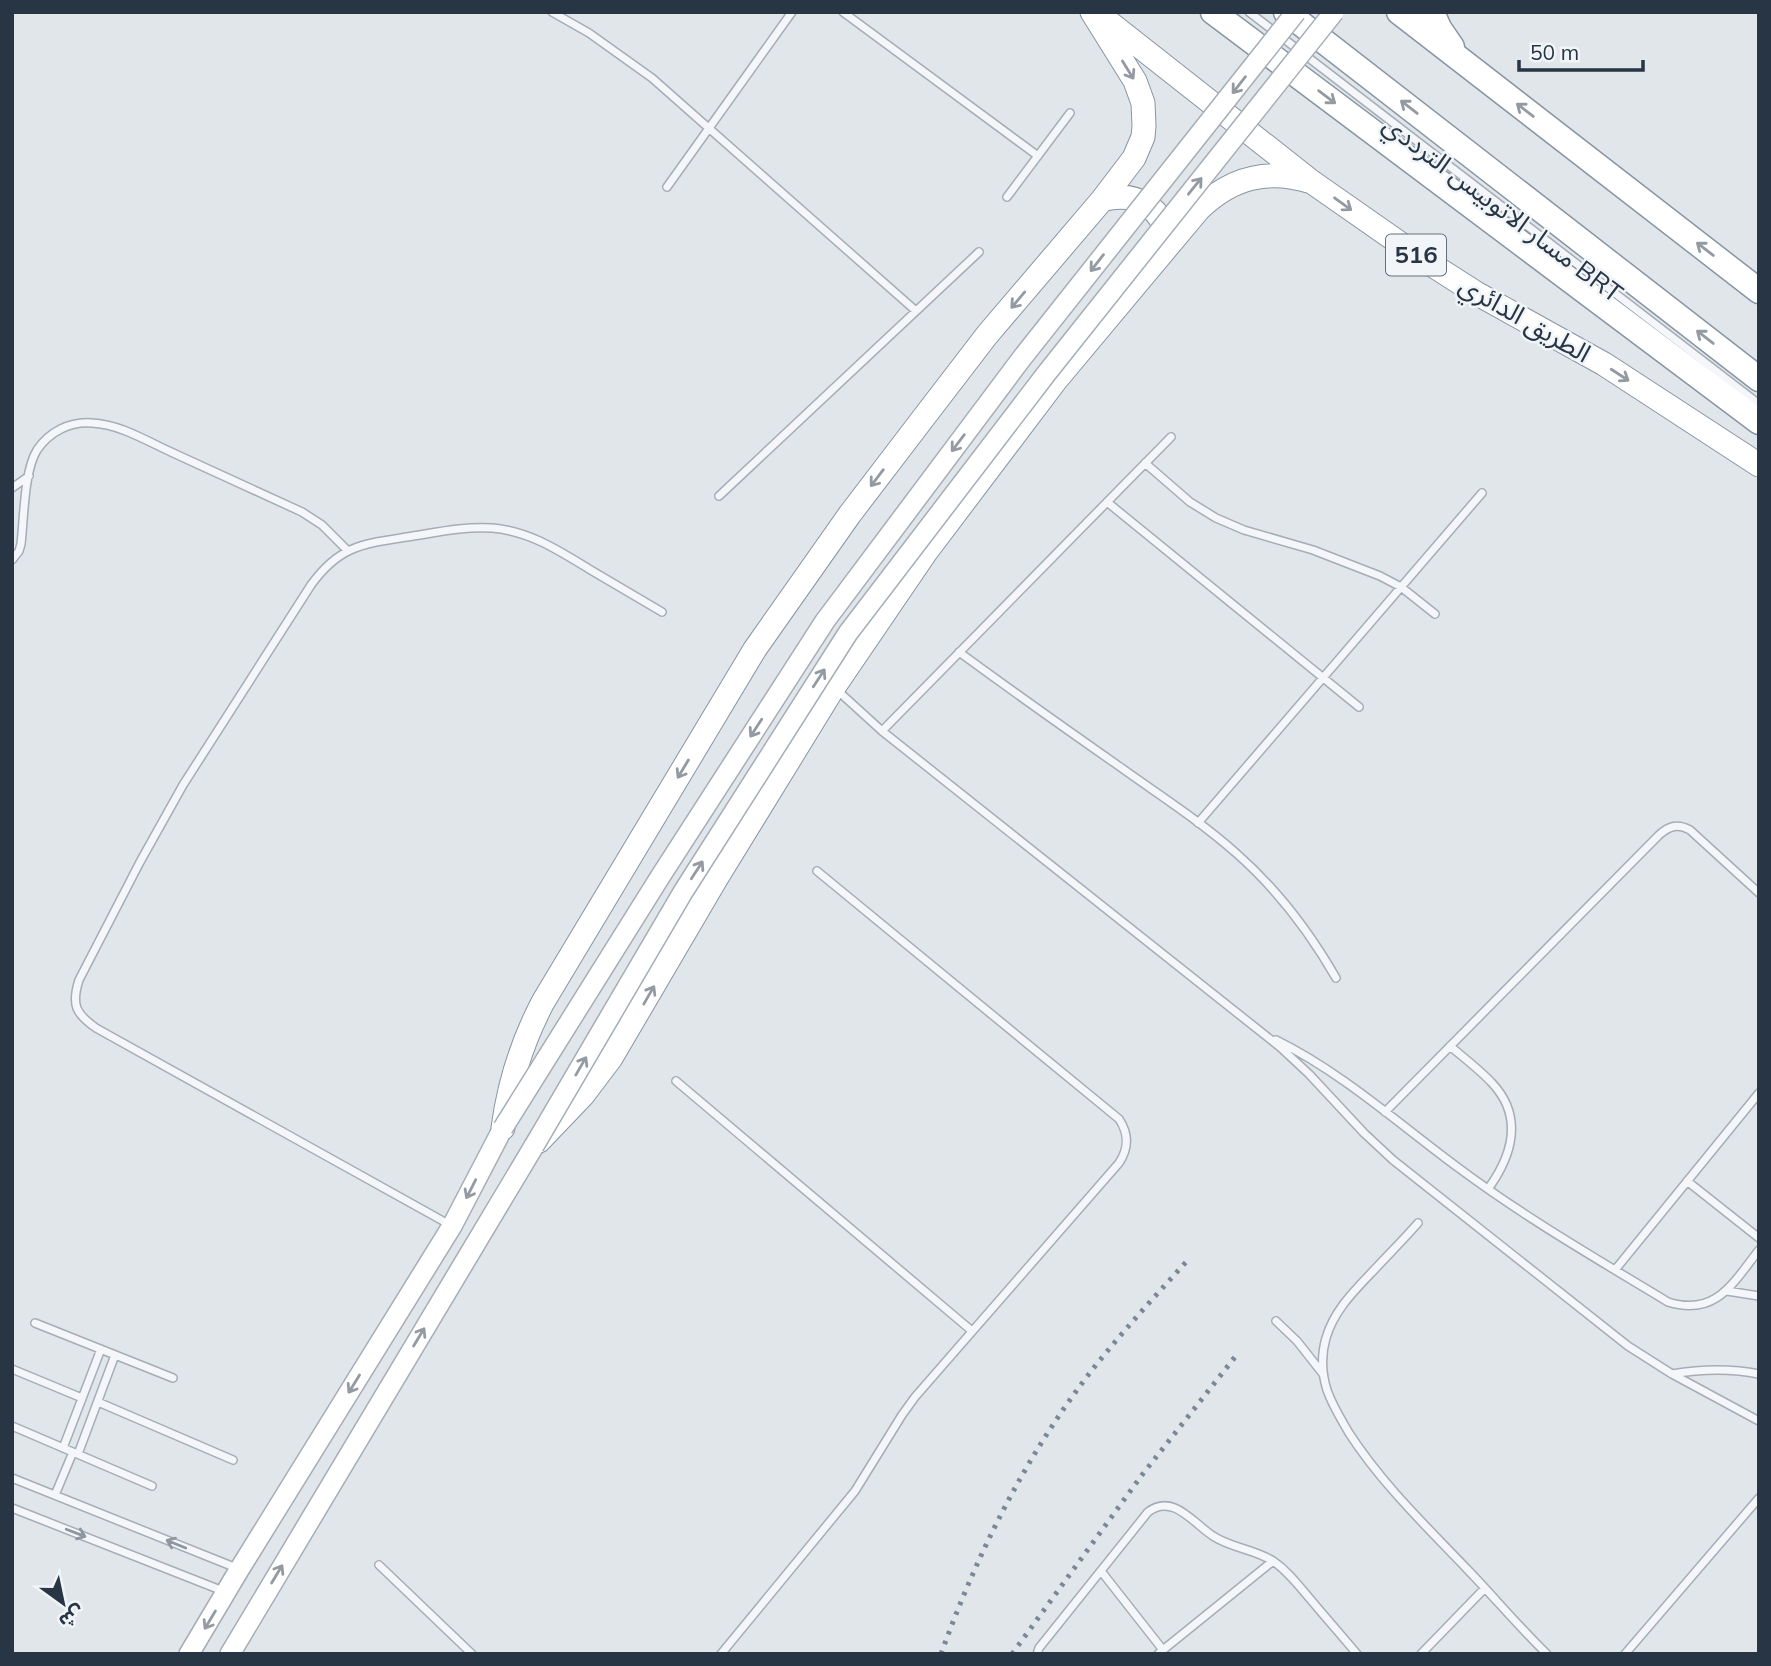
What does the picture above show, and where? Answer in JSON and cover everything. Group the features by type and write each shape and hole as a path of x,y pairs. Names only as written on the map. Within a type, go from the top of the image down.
{"highway":[{"name":"الطريق الدائري","path":"1094,12 1312,182 1415,254 1476,293 1604,364 1759,465"},
{"path":"503,1128 510,1084 533,1021 755,649 850,514 987,335 1102,200 1134,158 1143,137 1143,103 1135,81 1094,12"},
{"name":"الطريق الدائري","path":"1213,12 1759,422"},
{"path":"1286,12 1759,379"},
{"path":"1399,12 1759,291"},
{"path":"1432,12 1448,43 1465,64"},
{"path":"534,1146 583,1095 617,1048 716,879 834,687 926,552 1055,380 1208,200 1239,181 1261,176 1284,175 1312,182"},
{"path":"1102,200 1122,197 1151,208 1164,224 1169,244"}],"main road":[{"path":"189,1654 452,1226 503,1128 825,621 1022,358 1296,12"},
{"path":"230,1654 683,892 848,633 1045,374 1334,12"}],"lane":[{"path":"552,12 589,33 642,70 916,311"},
{"path":"667,187 792,12"},
{"path":"843,12 1038,156"},
{"name":"مسار الاتوبيس الترددي BRT","path":"1248,12 1759,404"},
{"path":"1007,197 1070,113"},
{"path":"719,496 979,252"},
{"path":"12,560 21,544 31,463 37,451 55,432 67,426 94,422 126,432 302,512 322,525 347,550"},
{"path":"882,731 1171,437"},
{"path":"1145,463 1190,502 1230,525 1313,550 1358,567 1402,587 1435,614"},
{"path":"12,488 29,476"},
{"path":"1198,823 1482,493"},
{"path":"1107,502 1359,707"},
{"path":"452,1226 96,1028 80,1016 76,1007 79,980 140,862 206,748 311,585 321,571 347,550 363,544 467,528 504,529 528,535 550,546 662,612"},
{"path":"959,652 1198,823 1238,855 1275,892 1308,933 1336,978"},
{"path":"834,687 882,731 1265,1035 1309,1074 1393,1160 1628,1346 1672,1374 1759,1421"},
{"path":"1385,1112 1664,830 1677,825 1690,830 1759,893"},
{"path":"721,1654 855,1491 909,1406 1119,1163 1127,1146 1127,1136 1119,1119 817,871"},
{"path":"1265,1035 1319,1064 1488,1189 1540,1224 1668,1302 1692,1306 1717,1299 1727,1291 1759,1250"},
{"path":"1450,1046 1493,1083 1508,1108 1511,1122 1509,1151 1488,1189"},
{"path":"676,1081 972,1331"},
{"path":"1615,1270 1759,1093"},
{"path":"1687,1181 1759,1238"},
{"path":"1418,1223 1349,1296 1331,1324 1323,1358 1327,1391 1337,1413 1374,1469 1547,1654"},
{"path":"1727,1291 1759,1296"},
{"path":"1276,1321 1324,1375"},
{"path":"36,1323 173,1378"},
{"path":"63,1448 101,1349"},
{"path":"55,1495 98,1402 115,1355"},
{"path":"12,1370 82,1398"},
{"path":"1672,1374 1712,1370 1759,1374"},
{"path":"98,1402 233,1460"},
{"path":"12,1426 152,1486"},
{"path":"12,1478 239,1570"},
{"path":"1625,1654 1759,1498"},
{"path":"1037,1654 1039,1648 1148,1512 1160,1505 1179,1509 1220,1540 1273,1561 1294,1580 1357,1654"},
{"path":"12,1508 226,1592"},
{"path":"1101,1571 1161,1652 1273,1561"},
{"path":"379,1565 472,1654"},
{"path":"1421,1654 1485,1588"}],"railway":[{"path":"941,1654 988,1540 1048,1432 1096,1365 1187,1261"},
{"path":"1012,1654 1142,1475 1235,1357"}]}
